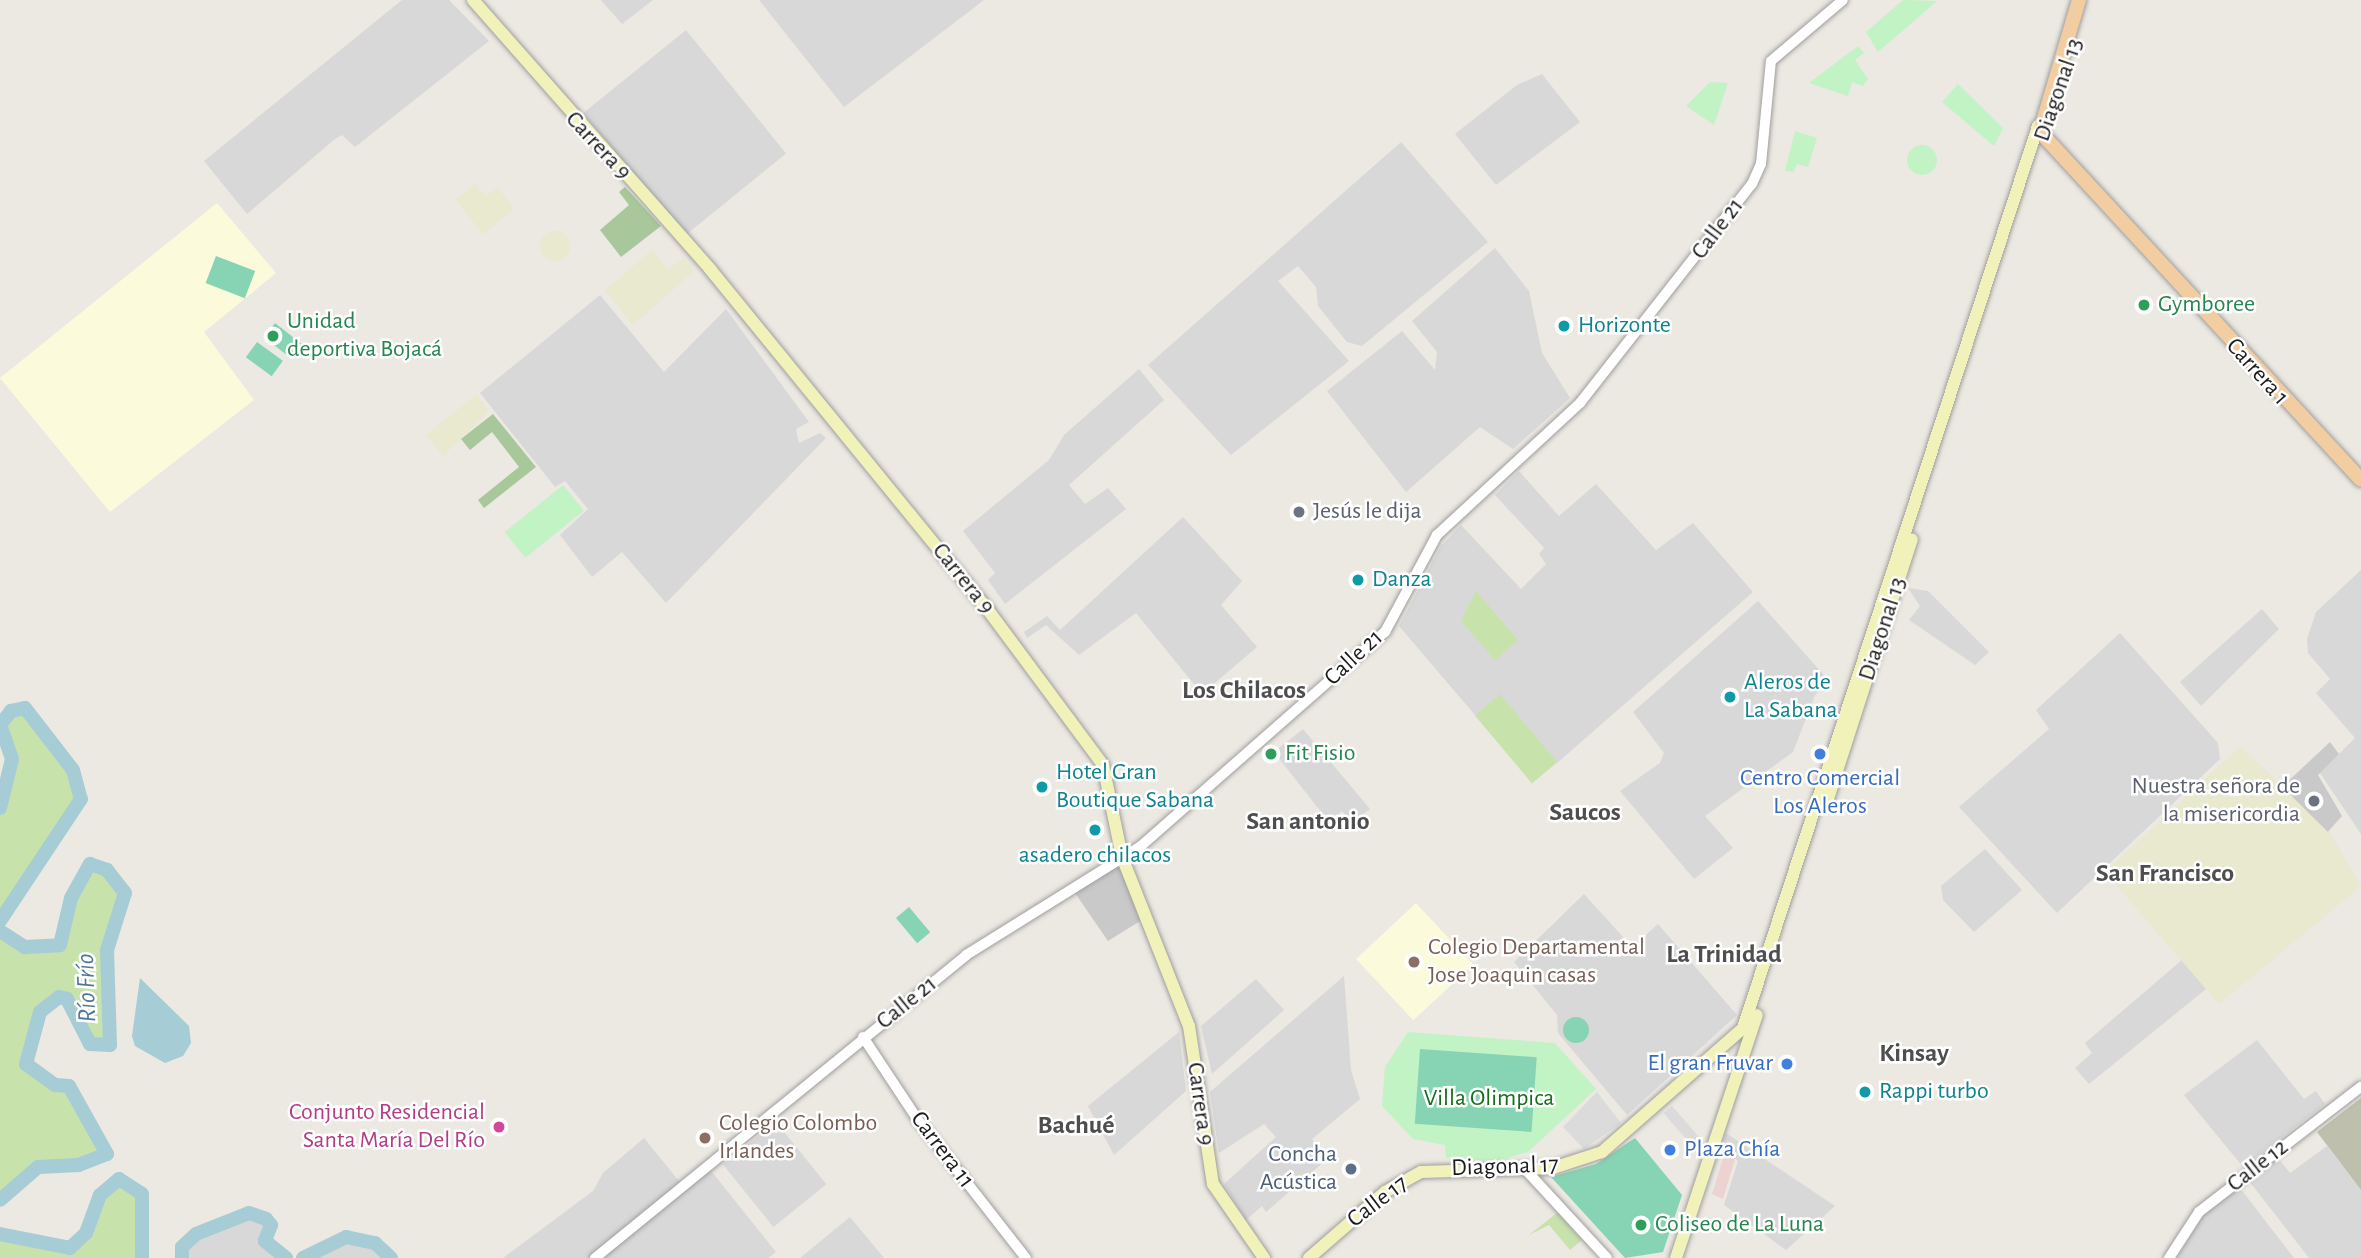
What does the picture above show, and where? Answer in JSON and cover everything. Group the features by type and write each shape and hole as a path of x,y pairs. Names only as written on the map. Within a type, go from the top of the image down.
{"main road":[{"name":"Carrera 9","path":"473,0 710,269 1060,702 1109,778 1122,857 1189,1027 1213,1184 1264,1258"},
{"name":"Diagonal 13","path":"1676,1258 2041,131 2079,0"},
{"name":"Diagonal 13","path":"1721,1049 1747,1020 2041,131 2089,0"},
{"name":"Carrera 1","path":"2041,131 2361,480"},
{"path":"1721,1049 1740,1049 1731,1092"},
{"name":"Diagonal 17","path":"1416,1174 1553,1168 1606,1150 1721,1049"},
{"name":"Calle 17","path":"1309,1258 1385,1192 1416,1174"}],"street":[{"name":"Calle 21","path":"595,1258 863,1037 978,947 1122,857 1385,632 1437,534 1580,402 1756,178 1775,53 1843,0"},
{"name":"Carrera 11","path":"863,1037 918,1120 1026,1258"},
{"name":"Calle 12","path":"2169,1258 2199,1212 2361,1087"},
{"path":"1524,1168 1609,1258"},
{"path":"1553,1168 1548,1183 1609,1258"}],"shaded area":[{"path":"402,0 449,0 489,41 355,147 342,135 335,139 247,214 204,161"},
{"path":"601,0 653,0 622,24"},
{"path":"759,0 984,0 844,107"},
{"path":"686,30 786,154 683,237 583,113"},
{"path":"1542,74 1580,122 1496,185 1455,134 1517,85"},
{"path":"1401,142 1488,242 1362,346 1347,342 1318,306 1316,287 1298,266 1278,281 1349,361 1231,455 1148,365"},
{"path":"475,184 485,196 498,188 514,209 483,234 456,200"},
{"path":"625,187 661,226 621,257 600,230 629,205 619,192"},
{"path":"217,203 276,273 204,332 254,400 110,512 0,378"},
{"path":"555,231 566,235 570,246 566,257 555,261 544,257 540,246 544,235"},
{"path":"1495,248 1529,291 1542,353 1570,398 1513,449 1480,427 1406,492 1327,391 1402,331 1435,370 1437,352 1412,321"},
{"path":"652,250 668,269 684,258 694,271 633,325 605,290"},
{"path":"600,295 664,372 726,309 809,422 796,429 799,443 820,433 826,438 666,603 622,552 592,577 560,535 588,509 565,481 555,487 480,393"},
{"path":"1139,369 1164,400 1069,485 1085,504 1108,488 1126,509 1005,604 988,580 995,573 963,531 1049,460 1064,435"},
{"path":"476,395 489,411 443,456 426,435"},
{"path":"493,414 536,467 484,508 478,500 519,467 492,432 470,450 461,439"},
{"path":"1519,471 1559,516 1596,484 1656,550 1693,523 1753,592 1557,763 1500,695 1475,715 1399,626 1441,546 1461,525 1521,589 1546,564 1539,554 1544,548 1495,495"},
{"path":"1183,517 1242,581 1221,605 1257,647 1202,694 1136,613 1079,655 1046,625 1027,638 1024,632 1047,616 1060,630"},
{"path":"2361,570 2361,834 2320,773 2355,738 2316,693 2330,679 2308,653 2307,639 2316,612"},
{"path":"1908,588 1928,591 1989,652 1975,665 1909,620 1920,606"},
{"name":"Aleros de La Sabana","path":"1758,601 1830,682 1815,695 1793,752 1705,816 1733,848 1694,879 1620,791 1660,763 1664,753 1633,712"},
{"path":"2262,609 2279,629 2201,706 2180,682"},
{"path":"2120,633 2218,743 2220,759 2057,913 1959,807 2049,729 2036,710"},
{"path":"1303,729 1370,809 1352,822 1342,811 1329,822 1274,752"},
{"name":"Nuestra señora de la misericordia","path":"2330,742 2339,754 2318,775 2342,816 2325,835 2282,787"},
{"path":"2241,746 2331,835 2361,886 2219,1004 2105,872"},
{"path":"1985,849 2022,890 1974,932 1943,900 1941,886"},
{"path":"1119,861 1140,921 1108,941 1075,893"},
{"path":"1584,894 1632,947 1658,924 1737,1015 1627,1115 1558,1033 1557,1015 1514,962"},
{"name":"Colegio Departamental Jose Joaquin casas","path":"1416,903 1473,964 1413,1020 1356,959"},
{"path":"2182,960 2206,989 2089,1084 2075,1068 2092,1053 2085,1043"},
{"path":"1344,976 1351,1070 1360,1099 1312,1139 1326,1160 1266,1212 1262,1206 1246,1220 1224,1184 1276,1137 1264,1124 1219,1153 1210,1092"},
{"path":"1256,979 1284,1010 1212,1074 1201,1026"},
{"path":"1179,1032 1186,1091 1114,1155 1088,1106"},
{"path":"2257,1040 2304,1099 2316,1091 2325,1104 2243,1167 2184,1095"},
{"path":"1597,1092 1621,1123 1584,1149 1563,1127"},
{"path":"2361,1098 2361,1190 2317,1132"},
{"path":"1672,1106 1701,1139 1693,1146 1664,1113"},
{"path":"776,1122 826,1184 773,1227 723,1165"},
{"path":"1726,1133 1835,1206 1786,1250 1724,1205 1738,1161 1721,1149"},
{"path":"644,1138 683,1186 708,1167 776,1252 768,1258 503,1258 593,1191 603,1173"},
{"path":"2327,1146 2361,1190 2361,1258 2309,1258 2249,1181 2278,1158 2290,1173"},
{"path":"1725,1152 1735,1159 1723,1199 1712,1194"},
{"path":"2240,1188 2294,1258 2177,1258 2202,1216"},
{"path":"249,1213 266,1219 271,1225 265,1241 286,1258 182,1258 182,1247 196,1234"},
{"path":"850,1217 884,1258 800,1258"},
{"path":"346,1237 375,1243 391,1258 303,1258"}],"green space":[{"path":"1903,0 1937,1 1878,52 1866,32"},
{"path":"1858,46 1864,53 1855,60 1868,79 1863,86 1852,82 1848,96 1809,83"},
{"path":"1710,82 1728,83 1714,125 1686,106"},
{"path":"1958,84 2003,128 1994,146 1942,102"},
{"path":"1795,131 1817,138 1808,167 1797,164 1793,172 1785,171"},
{"path":"1922,145 1933,149 1937,160 1933,171 1922,175 1911,171 1907,160 1911,149"},
{"path":"216,256 255,271 245,298 206,283"},
{"path":"275,323 302,344 291,358 264,337"},
{"path":"257,342 283,361 272,376 246,357"},
{"path":"563,485 584,511 525,558 505,532"},
{"path":"1476,591 1518,640 1495,660 1461,621"},
{"path":"1500,694 1557,762 1532,783 1475,715"},
{"path":"25,708 73,770 81,799 0,921 0,808 12,759 0,725 11,711"},
{"path":"90,864 107,870 125,893 107,950 113,1040 100,1048 90,1044 67,999 51,999 32,1027 26,1064 55,1085 69,1086 107,1154 78,1165 38,1167 0,1200 0,931 25,947 60,945 71,898"},
{"path":"909,907 930,932 917,943 896,918"},
{"path":"1576,1017 1585,1021 1589,1030 1585,1039 1576,1043 1567,1039 1563,1030 1567,1021"},
{"name":"Villa Olimpica","path":"1408,1032 1555,1043 1596,1089 1528,1152 1496,1161 1446,1158 1445,1145 1413,1139 1382,1106 1385,1067"},
{"path":"1420,1049 1537,1057 1531,1132 1415,1124"},
{"path":"1635,1138 1682,1195 1663,1252 1625,1258 1551,1177 1596,1164"},
{"path":"119,1179 142,1194 142,1258 0,1258 0,1234 36,1244 80,1242 100,1195"},
{"path":"1558,1212 1582,1240 1570,1250 1549,1225 1529,1235"}],"water":[{"path":"140,978 189,1026 191,1043 183,1056 165,1063 135,1046 132,1036"}],"waterway":[{"name":"Río Frío","path":"0,808 12,759 0,725 11,711 25,708 73,770 81,799 0,921"},
{"name":"Río Frío","path":"0,931 25,947 60,945 71,898 90,864 107,870 125,893 107,950 110,1045 90,1044 67,999 59,997 40,1012 26,1064 55,1085 69,1086 107,1154 78,1165 38,1167 0,1200"},
{"name":"Río Frío","path":"0,1234 70,1248 86,1233 100,1195 119,1179 142,1194 142,1258"},
{"name":"Río Frío","path":"182,1258 182,1247 196,1234 249,1213 266,1219 271,1225 265,1241 286,1258"},
{"name":"Río Frío","path":"303,1258 346,1237 375,1243 391,1258"}],"place":[{"name":"Gymboree","path":"2144,305"},
{"name":"Horizonte","path":"1564,326"},
{"name":"Unidad deportiva Bojacá","path":"273,336"},
{"name":"Jesús le dija","path":"1299,512"},
{"name":"Danza","path":"1358,580"},
{"name":"Aleros de La Sabana","path":"1730,697"},
{"name":"Fit Fisio","path":"1271,754"},
{"name":"Centro Comercial Los Aleros","path":"1820,754"},
{"name":"Hotel Gran Boutique Sabana","path":"1042,787"},
{"name":"Nuestra señora de la misericordia","path":"2314,801"},
{"name":"asadero chilacos","path":"1095,830"},
{"name":"Colegio Departamental Jose Joaquin casas","path":"1414,962"},
{"name":"El gran Fruvar","path":"1787,1064"},
{"name":"Rappi turbo","path":"1865,1092"},
{"name":"Conjunto Residencial Santa María Del Río","path":"499,1127"},
{"name":"Colegio Colombo Irlandes","path":"705,1138"},
{"name":"Plaza Chía","path":"1670,1150"},
{"name":"Concha Acústica","path":"1351,1169"},
{"name":"Coliseo de La Luna","path":"1641,1225"}],"district":[{"name":"Los Chilacos","path":"1244,691"},
{"name":"Saucos","path":"1585,813"},
{"name":"San antonio","path":"1308,822"},
{"name":"San Francisco","path":"2165,874"},
{"name":"La Trinidad","path":"1724,955"},
{"name":"Kinsay","path":"1914,1054"},
{"name":"Bachué","path":"1076,1126"}]}
